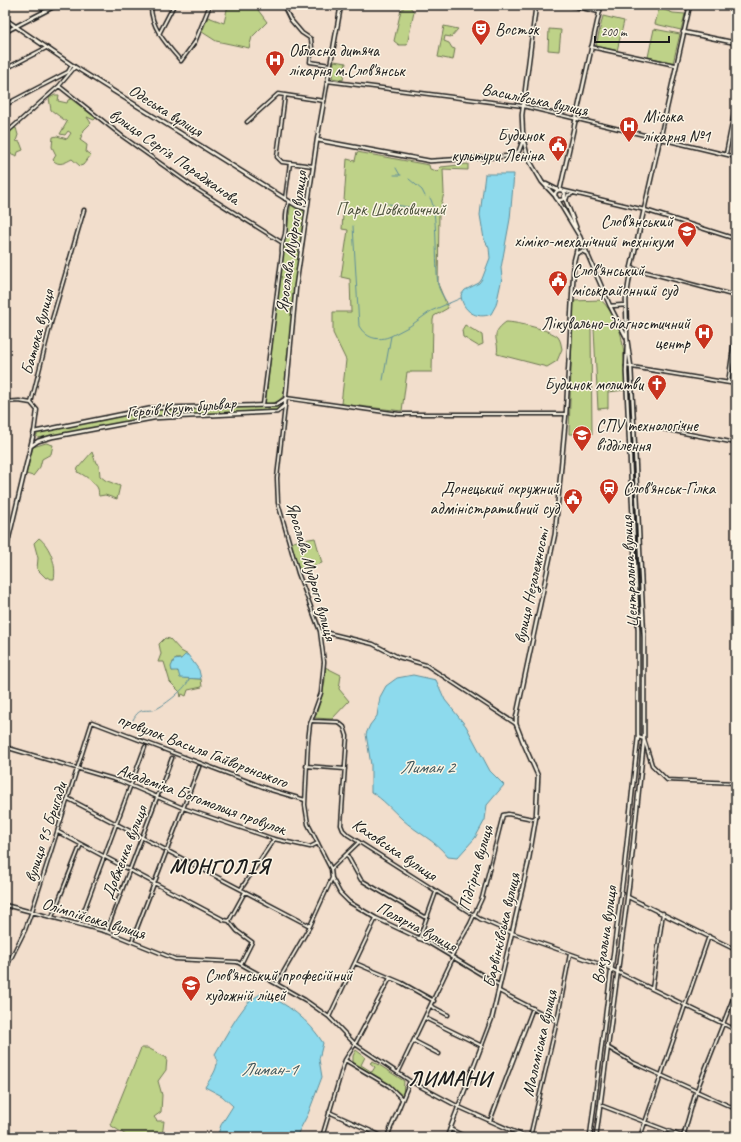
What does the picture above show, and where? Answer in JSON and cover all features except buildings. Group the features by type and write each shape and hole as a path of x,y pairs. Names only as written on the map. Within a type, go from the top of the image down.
{"street":[{"path":"5,32 57,5"},
{"path":"151,5 150,16 159,34 181,61 195,42 210,5"},
{"path":"159,34 174,5"},
{"path":"283,5 290,19 302,33 311,39 312,48 310,62 330,65"},
{"name":"Ярослава Мудрого вулиця","path":"332,878 331,869 308,824 305,800 308,741 323,682 324,662 320,631 298,573 278,503 277,478 296,286 317,140 341,5"},
{"path":"536,5 523,106 523,138 528,158 542,182 556,198 580,237"},
{"path":"570,5 600,12"},
{"path":"556,198 555,193 560,190 601,5"},
{"name":"Центральна вулиця","path":"638,737 638,630 626,366 626,305 631,268 690,5"},
{"name":"Одеська вулиця","path":"5,19 75,67 285,199 297,206 307,209"},
{"path":"683,32 736,43"},
{"path":"591,47 676,65"},
{"path":"5,69 46,48"},
{"path":"5,105 68,72 72,65"},
{"path":"5,134 59,86 75,67"},
{"name":"Василівська вулиця","path":"327,81 523,106 736,157"},
{"name":"вулиця Сергія Параджанова","path":"59,86 122,136 195,188 281,242"},
{"path":"247,122 278,94 324,101"},
{"path":"285,95 277,157 280,161 313,166"},
{"path":"726,154 736,103"},
{"path":"511,156 519,151 523,138"},
{"path":"317,140 430,161 511,156 523,156 528,158"},
{"path":"285,199 290,163"},
{"path":"542,182 560,190 644,209 736,240"},
{"path":"560,190 565,197 580,237 610,306 627,339"},
{"path":"556,198 559,200 574,193"},
{"path":"263,405 282,253 281,242 285,236 286,216 290,202"},
{"name":"Батюка вулиця","path":"5,554 34,432 37,410 31,403 51,323 84,210"},
{"name":"вулиця Незалежності","path":"516,724 523,681 554,534 566,414 576,254 580,237"},
{"path":"577,250 584,246"},
{"path":"576,254 582,251 584,246"},
{"path":"582,251 588,254"},
{"path":"631,268 736,296"},
{"path":"610,306 626,305"},
{"path":"728,383 736,327"},
{"name":"Центральна вулиця","path":"627,339 631,366 644,637 644,740 642,756"},
{"path":"626,366 736,384"},
{"path":"286,398 399,414 566,414"},
{"name":"Героїв Крут бульвар","path":"34,432 153,408 276,405 286,398"},
{"path":"5,402 19,401 31,403"},
{"name":"Героїв Крут бульвар","path":"31,446 38,441 154,418 277,412 285,405"},
{"path":"663,429 736,443"},
{"path":"6,533 10,535"},
{"path":"320,631 373,644 398,657 426,665 516,724"},
{"name":"Каховська вулиця","path":"312,721 336,721 344,727 347,736 341,825 344,832 474,915 512,933 611,969 736,1030"},
{"name":"вулиця 95 Бригади","path":"5,970 25,930 32,912 69,799 92,722"},
{"name":"провулок Василя Гайворонського","path":"92,722 271,790 305,800"},
{"name":"Барвінківська вулиця","path":"447,1137 482,1046 500,991 528,864 536,817 538,776 516,724"},
{"path":"638,737 644,740 652,765 664,778 672,781 736,783"},
{"name":"Вокзальна вулиця","path":"590,1137 624,870 638,737"},
{"name":"Академіка Богомольця провулок","path":"5,747 131,786 183,808 274,839 310,847 318,844"},
{"path":"79,924 145,747"},
{"name":"Вокзальна вулиця","path":"596,1137 599,1105 628,897 642,756"},
{"name":"Довженка вулиця","path":"106,932 172,758"},
{"path":"306,766 345,769"},
{"path":"132,941 199,767"},
{"path":"69,799 310,926"},
{"name":"Підгірна вулиця","path":"398,1073 434,1001 452,958 482,898 503,815 511,814 533,819 536,817"},
{"path":"58,832 224,920 229,921 237,931 252,942 241,964"},
{"path":"241,889 274,839"},
{"path":"331,869 359,842"},
{"path":"52,917 81,844"},
{"path":"347,855 361,880 424,917 428,916"},
{"path":"277,983 310,926 332,878"},
{"name":"Полярна вулиця","path":"332,878 340,893 345,898 376,918 419,939 500,986"},
{"path":"419,939 437,891"},
{"path":"229,921 246,892"},
{"path":"628,897 736,950"},
{"name":"Олімпійська вулиця","path":"5,905 106,932 175,959 237,962 277,983 329,1017 355,1044 410,1081 459,1107 526,1137"},
{"path":"652,989 663,913"},
{"path":"329,1017 376,918"},
{"path":"640,1137 709,936"},
{"name":"Маломіська вулиця","path":"530,1137 557,1021 570,954"},
{"path":"355,963 390,978 434,1001"},
{"path":"322,1137 345,1060 390,978"},
{"path":"500,991 557,1021"},
{"path":"599,1105 683,1137 697,1090 722,1023 736,991"},
{"path":"431,1006 448,1015"},
{"path":"490,1121 533,1008"},
{"path":"425,1018 482,1046"},
{"path":"414,1041 439,1054"},
{"path":"607,1047 622,1057 662,1076 736,1108"},
{"path":"345,1060 389,1086 402,1099"},
{"path":"387,1137 410,1081"},
{"path":"329,1112 384,1137"},
{"path":"450,1129 466,1137"}],"green space":[{"path":"228,5 259,5 261,7 258,10 267,22 252,37 249,48 216,41 202,32 208,17 224,23"},
{"path":"405,7 410,7 414,12 407,45 399,45 394,41 401,10"},
{"path":"659,8 673,13 685,14 681,30 655,24"},
{"path":"603,16 624,21 617,51 596,46"},
{"path":"444,26 458,29 451,37 445,36 444,41 449,43 452,48 455,49 453,60 438,57"},
{"path":"549,29 561,30 559,51 548,50"},
{"path":"654,29 680,34 673,63 648,57"},
{"path":"334,61 346,63 343,80 332,78"},
{"path":"59,95 58,101 67,103 68,100 71,99 96,118 94,120 87,117 91,123 84,130 80,140 87,145 86,152 91,155 83,165 80,166 72,159 60,164 53,160 56,155 52,147 53,137 57,136 67,139 71,133 68,131 65,135 60,134 67,122 51,110 49,98"},
{"path":"13,128 16,128 18,135 16,141 20,142 23,150 18,152 17,156 12,154 5,156 5,135"},
{"name":"Парк Шовковичний","path":"357,152 429,165 430,169 437,171 441,167 468,164 468,170 443,169 444,193 439,214 438,284 448,308 434,316 433,320 432,372 407,372 402,411 341,404 346,360 333,333 333,312 351,312 350,279 341,277 348,230 342,229 347,159 355,161"},
{"path":"291,202 305,211 305,214 294,292 285,389 283,396 279,401 265,404 283,254 282,242 286,236"},
{"path":"601,300 610,310 620,331 624,353 625,390 608,392 608,408 598,409 594,329 591,328 592,434 569,434 573,301"},
{"path":"506,322 533,327 554,334 558,337 562,349 557,361 547,367 497,354 498,349 496,334"},
{"path":"465,325 482,335 483,344 478,346 463,337 462,330"},
{"path":"277,406 279,408 278,410 154,417 39,438 36,436 39,431 153,409"},
{"path":"46,443 53,445 51,454 42,459 40,467 33,476 26,474 33,447"},
{"path":"92,452 96,463 99,465 100,476 105,480 120,486 117,499 105,495 99,496 95,484 86,476 77,472 78,468"},
{"path":"39,538 46,546 52,557 55,574 54,579 48,577 46,578 37,569 38,558 34,543"},
{"path":"315,538 322,563 299,570 291,544 293,542"},
{"path":"165,638 170,639 181,651 188,655 181,659 176,659 173,662 172,671 176,670 184,678 201,679 202,687 188,690 186,696 182,694 181,697 180,692 170,682 164,662 158,662 161,654 159,644"},
{"path":"325,667 341,675 339,689 349,701 332,719 315,718 324,686"},
{"path":"141,1048 148,1048 167,1058 166,1070 158,1081 162,1095 161,1112 154,1117 157,1121 164,1121 162,1137 129,1137 110,1125"},
{"path":"356,1050 365,1057 361,1065 372,1072 375,1067 370,1063 373,1061 404,1081 403,1096 390,1085 353,1063 353,1056"}],"water":[{"path":"485,174 514,174 510,219 501,268 502,278 496,305 491,314 481,316 467,310 462,301 461,295 465,290 479,283 490,258 489,248 484,239 480,215"},
{"path":"185,655 188,655 199,670 201,679 180,678 178,671 172,671 171,667 174,660 181,659"},
{"name":"Лиман 2","path":"413,675 436,680 445,700 466,726 490,771 504,785 487,805 485,820 475,838 457,858 448,857 432,841 408,824 371,792 371,765 366,734 370,725 377,716 380,697 386,686 397,678"},
{"name":"Лиман-1","path":"261,993 288,1007 304,1020 318,1035 323,1043 319,1059 322,1077 308,1114 296,1137 217,1137 221,1125 233,1106 222,1096 205,1087 213,1075 216,1067 217,1058 215,1054 242,1011 249,1002"}],"waterway":[{"path":"396,168 400,175"},
{"path":"394,175 401,175"},
{"path":"409,179 422,190 425,196"},
{"path":"430,198 433,204 434,213 438,284 440,292 447,303"},
{"path":"389,204 421,209"},
{"path":"426,210 433,212"},
{"path":"353,226 359,326 365,333 373,338 382,339 391,336"},
{"path":"383,380 391,336 410,326 431,311 461,298"},
{"path":"133,720 141,711 156,709 170,700 185,686 189,679"}],"place":[{"name":"Восток","path":"481,46"},
{"name":"Обласна дитяча лікарня м.Слов'янськ","path":"275,77"},
{"name":"Міська лікарня №1","path":"629,143"},
{"name":"Будинок культури Леніна","path":"558,162"},
{"name":"Слов’янський хіміко-механічний технікум","path":"687,248"},
{"name":"Слов'янський міськрайонний суд","path":"558,297"},
{"name":"Лікувально-діагностичний центр","path":"704,350"},
{"name":"Будинок молитви","path":"657,401"},
{"name":"СПУ технологічне відділення","path":"582,452"},
{"name":"Слов'янськ-Гілка","path":"609,505"},
{"name":"Донецький окружний адміністративний суд","path":"573,515"},
{"name":"Слов'янський професійний художній ліцей","path":"191,1002"}],"district":[{"name":"МОНГОЛІЯ","path":"220,866"},
{"name":"ЛИМАНИ","path":"450,1078"}]}
